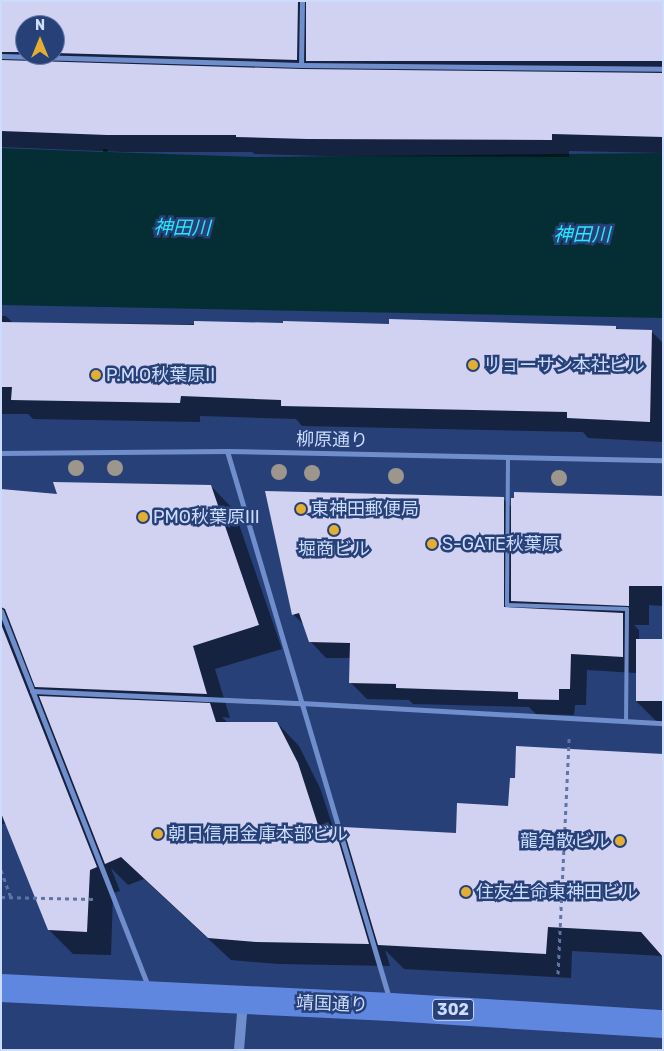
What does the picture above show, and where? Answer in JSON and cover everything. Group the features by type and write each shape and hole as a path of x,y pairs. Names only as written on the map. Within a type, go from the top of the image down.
{"main road":[{"name":"靖国通り","path":"1,988 242,1001 391,1006 663,1024"}],"street":[{"path":"301,65 302,1"},
{"path":"1,56 301,65 663,69"},
{"path":"227,451 391,1006"},
{"name":"柳原通り","path":"1,453 227,451 663,460"},
{"path":"1,611 152,995"},
{"path":"32,692 301,703 663,723"},
{"path":"239,1050 242,1001"}],"lane":[{"path":"508,457 507,605 627,609 626,720"}],"path":[{"path":"558,974 570,717"},
{"path":"1,870 12,898"},
{"path":"1,897 114,900"}],"water":[{"name":"神田川","path":"1,148 103,152 103,149 107,149 108,152 255,157 663,153 663,318 1,305"}],"building":[{"path":"1,1 298,1 297,60 65,53 65,15 15,15 15,52 1,52"},
{"path":"306,1 663,1 663,61 306,61"},
{"path":"1,60 15,60 15,65 65,65 65,62 301,69 663,73 663,137 552,134 552,140 307,139 236,137 236,135 107,135 1,131"},
{"path":"389,319 616,326 616,329 652,330 650,422 567,418 567,412 281,406 281,400 181,396 180,403 11,400 12,387 1,387 1,322 194,325 194,321 283,323 283,321 389,324"},
{"path":"53,482 211,485 259,625 193,646 207,694 35,687 5,609 1,607 1,489 57,494"},
{"path":"265,491 504,497 504,607 623,613 623,657 571,654 570,689 559,689 559,700 518,699 518,692 396,688 396,684 349,683 350,643 309,642 299,613 292,615"},
{"path":"514,492 663,496 663,586 629,586 629,606 511,601 511,498 514,498"},
{"path":"1,624 97,867 90,870 87,932 48,930 1,813"},
{"path":"636,639 662,639 662,701 636,701"},
{"path":"39,696 210,703 216,722 277,722 298,763 318,825 334,826 369,944 256,942 208,938 121,857 105,864"},
{"path":"516,746 663,754 663,957 641,932 548,927 546,954 378,945 343,827 456,833 457,803 508,806 510,778 515,778"}],"place":[{"name":"リョーサン本社ビル","path":"473,365"},
{"name":"P.M.O秋葉原II","path":"96,375"},
{"name":"東神田郵便局","path":"301,509"},
{"name":"PMO秋葉原III","path":"143,517"},
{"name":"堀商ビル","path":"334,530"},
{"name":"S-GATE秋葉原","path":"432,544"},
{"name":"朝日信用金庫本部ビル","path":"158,834"},
{"name":"龍角散ビル","path":"620,841"},
{"name":"住友生命東神田ビル","path":"466,892"}]}
